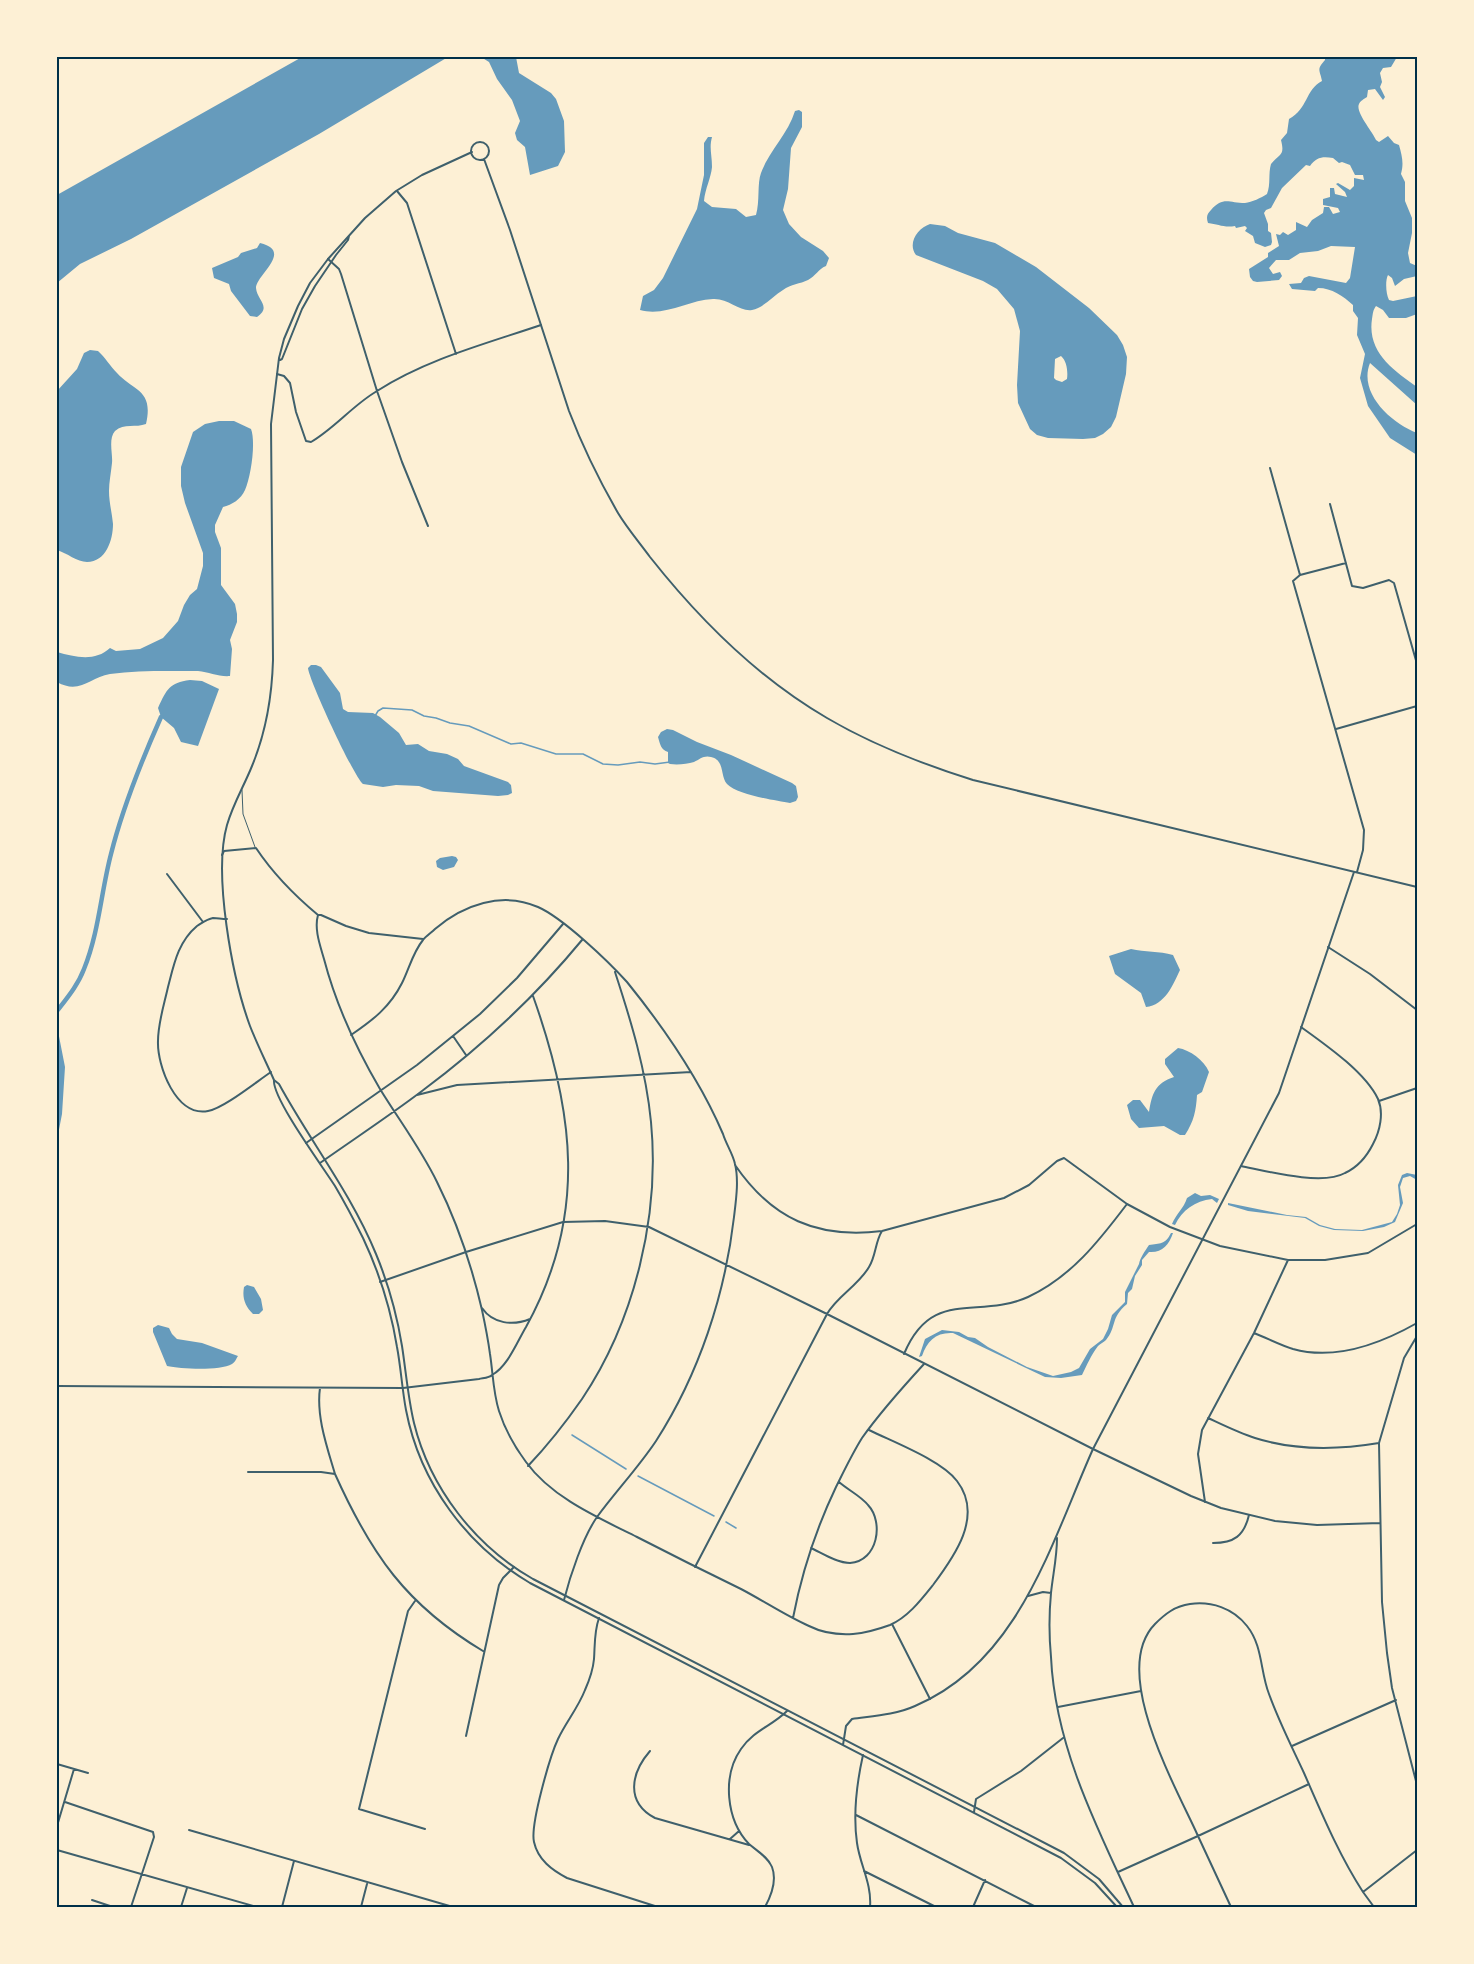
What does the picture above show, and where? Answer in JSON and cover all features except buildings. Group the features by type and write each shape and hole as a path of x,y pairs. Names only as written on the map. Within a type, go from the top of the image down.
{"street":[{"path":"484,159 489,153 489,147 480,142 475,144 472,152 438,166 396,191 365,218 310,284 284,339 277,374 270,449 272,695 252,764 227,823 222,855 222,875 232,958 243,1006 285,1107 355,1221 371,1256 393,1328 406,1411 415,1442 426,1471 441,1498 474,1539 511,1571 564,1600 1071,1864 1095,1883 1117,1907"},
{"path":"472,152 476,158 484,159"},
{"path":"484,159 577,433 619,514 677,591 709,625 756,667 826,718 916,761 973,780 1417,887"},
{"path":"396,191 407,203 456,354"},
{"path":"280,360 302,309 329,260"},
{"path":"329,260 341,274 377,391 405,470 429,526"},
{"path":"277,374 284,376 290,384 296,412 306,441 309,443 377,391 428,364 541,325"},
{"path":"1269,468 1300,575"},
{"path":"1330,504 1352,586 1363,588 1389,580 1394,584 1417,664"},
{"path":"843,1745 846,1726 852,1719 913,1707 957,1682 1003,1633 1028,1596 1057,1538 1093,1449 1279,1093 1363,850 1365,830 1293,586 1293,581 1300,575 1346,562"},
{"path":"1336,729 1417,706"},
{"path":"222,855 224,851 256,848 268,867 288,889 318,915 369,933 423,939"},
{"path":"167,874 203,922"},
{"path":"351,1035 385,1009 402,984 423,939 449,917 466,908 498,900 509,900 535,905 583,940 614,969 661,1025 691,1072 705,1095 735,1165 746,1181 776,1209 792,1218 824,1230 867,1233 882,1231 1004,1198 1029,1185 1053,1164 1064,1158 1127,1204 1170,1227 1203,1241 1288,1260 1325,1260 1368,1253 1417,1224"},
{"path":"318,915 317,928 331,983 351,1035 381,1090 417,1145 443,1194 466,1252 481,1307 499,1412 506,1429 528,1466 556,1491 597,1517 810,1627 839,1634 863,1632 892,1624 912,1609 958,1549 968,1520 968,1508 964,1494 958,1483 942,1467 869,1430"},
{"path":"227,919 214,918 203,922 182,942 176,955 159,1028 160,1065 174,1093 183,1105 196,1111 208,1111 220,1105 271,1072"},
{"path":"306,1143 417,1065 453,1036 514,981 563,924"},
{"path":"320,1163 395,1111 466,1056 533,996 583,940"},
{"path":"1328,947 1370,974 1417,1010"},
{"path":"528,1466 568,1418 595,1377 626,1309 649,1227 652,1185 651,1122 637,1042 614,969"},
{"path":"57,1386 403,1388 492,1376 502,1367 530,1319 551,1269 567,1199 568,1155 562,1096 545,1029 533,996"},
{"path":"1241,1166 1316,1178 1332,1177 1346,1173 1361,1161 1377,1137 1381,1117 1379,1101 1371,1087 1350,1065 1301,1027"},
{"path":"453,1036 466,1056"},
{"path":"415,1096 457,1085 691,1072"},
{"path":"274,1080 279,1084 360,1219 386,1281 398,1326 414,1424 419,1441 439,1484 465,1523 482,1541 514,1567 565,1595 1074,1859 1099,1879 1123,1907"},
{"path":"1379,1101 1417,1088"},
{"path":"564,1600 571,1574 597,1517 642,1461 658,1437 684,1390 710,1325 732,1234 736,1185 735,1165"},
{"path":"736,1185 738,1182 746,1181"},
{"path":"904,1354 918,1328 937,1314 963,1308 1003,1306 1027,1298 1053,1283 1087,1255 1127,1204"},
{"path":"380,1282 563,1222 605,1221 649,1227 1093,1449 1205,1502 1249,1515 1297,1524 1380,1523"},
{"path":"695,1567 832,1305 855,1284 869,1267 882,1231"},
{"path":"867,1233 874,1236 877,1241"},
{"path":"1205,1502 1198,1454 1202,1430 1254,1333 1288,1260"},
{"path":"481,1307 491,1318 498,1321 520,1323 530,1319"},
{"path":"1254,1333 1292,1349 1319,1352 1348,1351 1381,1341 1417,1323"},
{"path":"1417,1336 1404,1358 1379,1443 1382,1602 1386,1653 1417,1785"},
{"path":"793,1618 810,1548 839,1482 869,1430 891,1400 924,1364"},
{"path":"320,1388 319,1405 323,1429 335,1474 354,1517 371,1545 396,1580 415,1600 454,1634 483,1652"},
{"path":"1208,1418 1252,1437 1304,1448 1321,1449 1379,1443"},
{"path":"248,1472 335,1474"},
{"path":"810,1548 851,1563 866,1556 874,1545 877,1535 875,1515 869,1505 839,1482"},
{"path":"1213,1543 1225,1543 1236,1538 1246,1525 1249,1515"},
{"path":"1057,1538 1057,1556 1051,1593 1051,1658 1063,1738 1134,1907"},
{"path":"466,1736 499,1585 514,1567"},
{"path":"1028,1596 1043,1592 1051,1593"},
{"path":"415,1600 408,1611 358,1809 425,1829"},
{"path":"1231,1907 1155,1740 1141,1691 1140,1660 1150,1629 1161,1617 1175,1608 1198,1603 1222,1607 1238,1616 1253,1635 1258,1647 1268,1693 1284,1732 1341,1856 1374,1907"},
{"path":"599,1618 595,1632 594,1661 586,1687 556,1742 547,1770 534,1826 534,1843 544,1862 555,1872 567,1878 658,1907"},
{"path":"892,1624 930,1699"},
{"path":"1057,1707 1141,1691"},
{"path":"1292,1746 1396,1700"},
{"path":"765,1907 773,1884 772,1867 750,1845 740,1830 734,1817 729,1793 732,1768 740,1750 754,1734 788,1711"},
{"path":"974,1813 975,1802 978,1798 1021,1771 1063,1738"},
{"path":"650,1751 643,1760 634,1785 642,1809 656,1818 750,1845"},
{"path":"862,1755 856,1815 857,1844 869,1888 870,1907"},
{"path":"57,1764 88,1773"},
{"path":"57,1826 75,1769"},
{"path":"1118,1872 1309,1784"},
{"path":"64,1802 151,1830 154,1837 131,1907"},
{"path":"856,1815 1036,1907"},
{"path":"189,1830 453,1907"},
{"path":"730,1839 740,1830"},
{"path":"57,1850 257,1907"},
{"path":"1363,1892 1417,1850"},
{"path":"282,1907 294,1861"},
{"path":"864,1871 936,1907"},
{"path":"973,1907 985,1880"},
{"path":"361,1907 368,1882"},
{"path":"181,1907 187,1888"},
{"path":"92,1900 113,1907"}],"lane":[{"path":"254,762 242,790 243,814 256,848"}],"water":[{"path":"302,57 448,57 319,134 131,239 80,264 57,283 57,195"},
{"path":"481,57 516,57 519,73 551,93 556,99 564,121 565,152 558,166 530,175 525,147 517,140 515,133 520,121 512,100 497,79 489,62"},
{"path":"1325,57 1397,57 1391,67 1383,68 1380,73 1382,82 1380,87 1385,97 1383,100 1375,89 1368,90 1367,97 1360,102 1358,108 1376,140 1379,142 1388,136 1399,145 1402,156 1401,174 1405,182 1405,201 1412,218 1408,253 1410,263 1417,266 1417,276 1404,279 1395,286 1388,275 1386,281 1389,300 1417,296 1417,314 1406,318 1389,318 1383,310 1376,306 1372,319 1372,331 1378,351 1384,359 1417,387 1417,405 1370,363 1368,374 1369,385 1379,406 1397,422 1417,433 1417,455 1390,438 1368,406 1360,378 1365,354 1357,335 1358,318 1353,311 1353,305 1328,289 1318,288 1315,291 1292,289 1289,284 1301,283 1309,276 1346,283 1350,278 1355,247 1331,246 1318,251 1300,253 1289,260 1276,260 1269,268 1273,274 1280,272 1282,276 1279,280 1257,282 1250,277 1249,269 1268,257 1268,253 1279,246 1276,234 1280,235 1283,232 1288,235 1296,230 1296,222 1307,227 1312,220 1323,213 1324,207 1329,207 1333,214 1340,212 1338,208 1323,205 1323,199 1330,197 1330,188 1334,188 1335,194 1347,197 1336,184 1350,190 1354,186 1354,178 1364,180 1363,175 1355,175 1350,165 1339,163 1333,158 1320,158 1310,166 1306,165 1282,188 1271,208 1264,213 1272,242 1271,245 1265,247 1255,243 1253,236 1245,231 1247,228 1245,226 1236,228 1207,221 1209,213 1219,203 1226,201 1245,203 1267,194 1271,164 1282,152 1281,140 1287,133 1289,119 1300,110 1312,89 1322,81 1320,68"},
{"path":"795,111 802,112 802,127 791,148 788,189 783,210 789,224 801,237 823,251 829,258 826,266 811,278 786,288 752,310 713,299 667,310 649,312 640,310 643,296 654,290 663,278 697,209 704,175 704,143 708,137 712,137 712,167 704,201 712,207 736,209 746,217 756,215 761,173"},
{"path":"930,224 945,226 958,233 995,243 1036,267 1089,308 1117,335 1127,357 1126,374 1116,417 1111,427 1095,438 1083,439 1048,438 1037,435 1030,429 1018,403 1020,331 1014,309 997,289 983,281 916,255 913,241 918,232","holes":["1061,356 1067,367 1067,379 1062,382 1054,378 1055,359"]},
{"path":"260,243 270,247 274,252 274,257 256,288 264,307 257,317 250,316 231,291 229,284 214,278 212,268 238,257 241,253 257,248"},
{"path":"90,350 98,351 123,379 145,397 148,412 146,424 122,427 113,434 109,491 113,524 112,537 104,554 94,561 87,562 57,550 57,391 77,369 84,353"},
{"path":"234,421 251,429 253,442 251,468 245,490 236,501 223,507 215,525 221,548 221,585 235,604 237,614 237,622 230,640 232,649 230,676 198,671 143,671 110,674 72,687 57,682 57,652 91,657 110,648 116,651 140,649 163,638 178,621 184,605 197,589 203,566 203,553 181,486 181,467 193,432 205,424"},
{"path":"311,665 321,667 340,693 343,709 348,712 373,713 399,733 406,745 418,744 429,751 447,754 458,759 464,766 508,782 512,793 498,796 433,791 419,786 383,787 363,784 323,708 310,676 308,668"},
{"path":"190,680 202,681 219,689 198,746 181,742 174,728 161,717 158,708 169,688 177,683"},
{"path":"667,729 792,783 796,786 798,797 796,801 790,803 766,799 732,788 725,781 718,761 711,757 704,757 685,764 668,763 668,752 662,748 658,737"},
{"path":"452,856 458,860 454,867 443,870 437,867 436,861 440,858"},
{"path":"1131,949 1173,955 1180,970 1168,993 1153,1005 1146,1007 1141,993 1115,974 1109,956"},
{"path":"57,1026 65,1067 62,1114 57,1140"},
{"path":"1178,1048 1196,1056 1209,1072 1202,1092 1197,1095 1191,1125 1185,1135 1180,1135 1164,1126 1139,1128 1131,1119 1127,1105 1133,1100 1140,1100 1149,1112 1156,1090 1162,1082 1174,1077 1165,1064 1165,1059"},
{"path":"1407,1173 1417,1175 1417,1180 1410,1176 1403,1178 1400,1187 1403,1203 1395,1222 1384,1227 1363,1231 1334,1230 1319,1226 1305,1218 1248,1211 1228,1205 1228,1203 1306,1217 1320,1225 1335,1229 1362,1230 1392,1222 1400,1205 1398,1185 1402,1175"},
{"path":"1195,1193 1219,1199 1217,1203 1212,1199 1195,1204 1181,1215 1175,1225 1172,1224 1187,1198"},
{"path":"1173,1233 1167,1245 1158,1251 1149,1252 1142,1260 1132,1289 1128,1293 1127,1304 1118,1314 1112,1331 1098,1346 1082,1375 1061,1378 1045,1377 953,1333 933,1338 922,1356 919,1357 925,1339 942,1330 959,1332 975,1338 1027,1367 1053,1376 1071,1372 1079,1368 1090,1349 1103,1339 1112,1315 1125,1302 1125,1292 1149,1245 1164,1242"},
{"path":"247,1285 254,1287 261,1299 263,1310 259,1314 253,1314 245,1302 243,1295 244,1287"},
{"path":"158,1325 169,1328 177,1339 202,1343 238,1356 232,1364 219,1368 191,1369 167,1366 153,1332 153,1328"}],"waterway":[{"path":"375,716 383,708 412,710 424,716 469,726 511,744 521,743 556,754 583,754 603,764 670,762"},
{"path":"57,1011 79,980 89,955 121,819 161,717"},
{"path":"572,1435 626,1469"},
{"path":"638,1476 714,1516"},
{"path":"726,1522 736,1528"}]}
